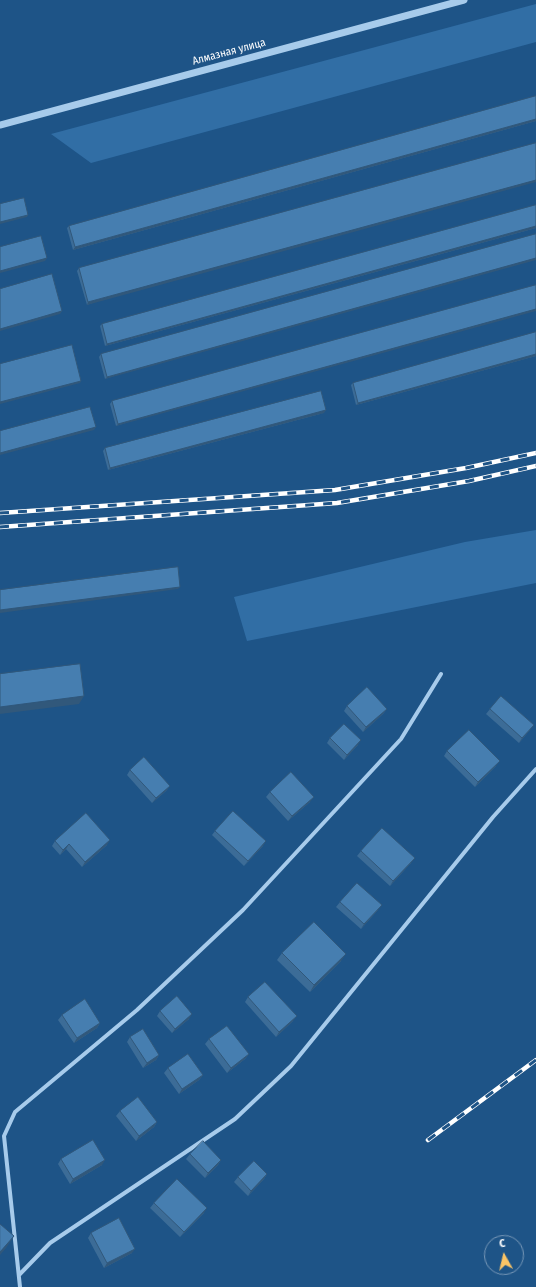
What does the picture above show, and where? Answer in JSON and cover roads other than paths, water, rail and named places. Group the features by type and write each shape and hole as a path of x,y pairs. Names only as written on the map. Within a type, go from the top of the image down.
{"street":[{"name":"Алмазная улица","path":"0,125 464,0"},
{"path":"20,1287 4,1136 15,1112 137,1010 243,910 401,739 441,674"},
{"path":"19,1276 50,1243 235,1119 291,1066 493,817 536,769"}],"railway":[{"path":"0,513 335,490 466,468 536,453"},
{"path":"0,527 337,503 469,481 536,466"},
{"path":"428,1140 536,1060"}]}
